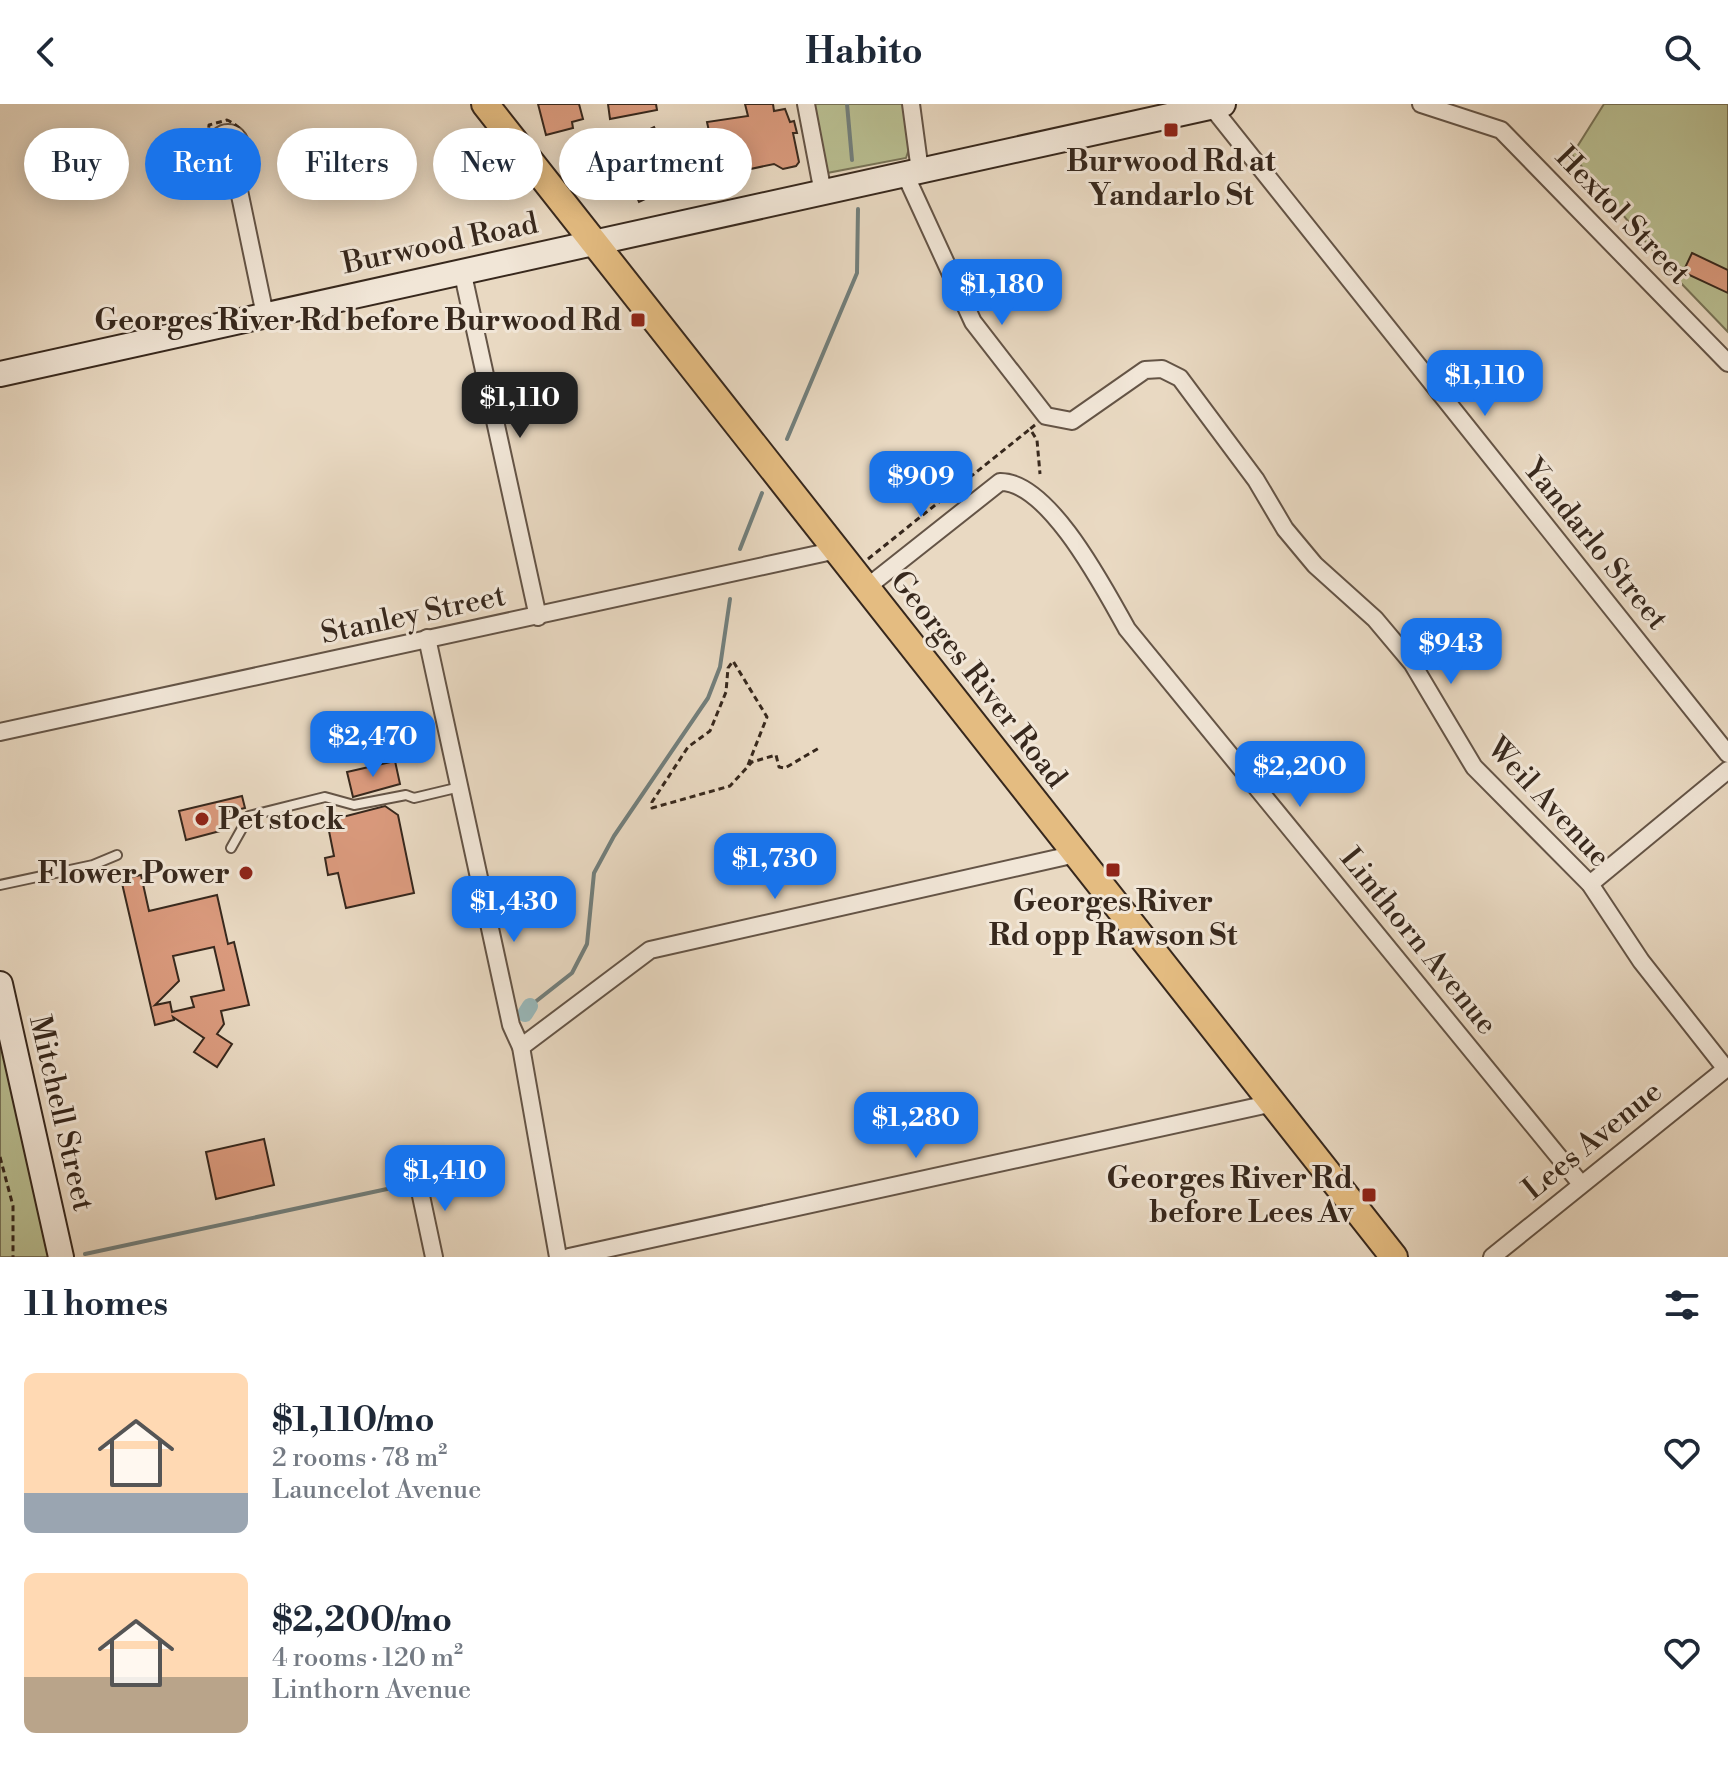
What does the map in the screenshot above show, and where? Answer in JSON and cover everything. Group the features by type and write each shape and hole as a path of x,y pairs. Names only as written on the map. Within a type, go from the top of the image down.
{"main road":[{"name":"Georges River Road","path":"485,104 1394,1257"},
{"name":"Burwood Road","path":"0,374 1217,105"},
{"name":"Mitchell Street","path":"0,984 61,1257"}],"street":[{"path":"806,104 823,193"},
{"path":"911,104 912,173"},
{"name":"Hextol Street","path":"1422,104 1501,130 1728,363"},
{"name":"Yandarlo Street","path":"1217,105 1728,754"},
{"name":"Weil Avenue","path":"912,173 973,322 1046,416 1072,421 1145,370 1162,369 1180,378 1256,480 1285,529 1315,565 1375,619 1412,663 1474,767 1590,884 1641,961 1727,1068"},
{"path":"241,200 265,315"},
{"path":"462,270 538,617"},
{"name":"Linthorn Avenue","path":"866,588 1000,482 1015,481 1024,487 1065,530 1094,571 1127,629 1581,1184"},
{"name":"Stanley Street","path":"0,732 837,550"},
{"path":"427,638 511,1025 521,1047 558,1257"},
{"path":"1590,884 1728,770"},
{"path":"521,1047 650,950 1076,854"},
{"name":"Lees Avenue","path":"1492,1257 1727,1068"},
{"path":"569,1257 1273,1103"},
{"path":"417,1177 434,1257"}],"lane":[{"path":"231,848 249,816 325,797 354,805 406,795 414,798 460,787"},
{"path":"0,885 93,865 117,855"}],"path":[{"path":"868,559 1035,425"},
{"path":"1030,429 1037,440 1040,474"},
{"path":"748,765 767,717 733,661 728,668 726,692 710,731 688,747 651,805 657,810 730,786 748,765 773,754 779,767 785,768 819,748"},
{"path":"0,1157 13,1206 13,1257"}],"green space":[{"path":"811,104 903,104 909,149 906,158 827,173"},
{"path":"1604,104 1728,104 1728,332 1678,280 1572,155"},
{"path":"0,1022 51,1257 0,1257"}],"building":[{"path":"538,104 579,104 583,119 572,122 573,128 559,128 559,132 546,135"},
{"path":"608,104 656,104 657,110 610,119"},
{"path":"745,104 773,104 774,111 785,109 790,122 794,121 797,133 793,133 799,162 796,166 783,169 774,164 752,169 752,128 708,128 707,122 748,116"},
{"path":"1692,253 1728,270 1728,293 1683,272"},
{"path":"395,761 400,784 353,797 347,772"},
{"path":"242,796 245,808 223,813 226,826 219,828 220,831 186,840 179,811"},
{"path":"385,806 398,815 414,893 346,908 338,873 328,875 325,858 334,856 327,821"},
{"path":"141,875 149,911 217,895 228,944 234,942 249,1005 221,1011 224,1024 217,1034 232,1044 217,1067 194,1052 204,1038 173,1017 174,1020 155,1025 121,879","holes":["214,947 224,990 191,997 194,1007 172,1012 170,1002 155,1005 179,981 173,956"]},
{"path":"264,1139 274,1185 216,1199 206,1152"}],"waterway":[{"path":"847,104 852,160"},
{"path":"787,439 857,273 858,209"},
{"path":"740,549 762,493"},
{"path":"530,1006 572,973 587,944 594,873 614,836 708,698 720,667 730,599"},
{"path":"525,1014 530,1006"},
{"path":"431,1179 477,1167"},
{"path":"85,1254 401,1186"}],"place":[{"name":"Burwood Rd at Yandarlo St","path":"1171,130"},
{"name":"Georges River Rd before Burwood Rd","path":"638,320"},
{"name":"Pet stock","path":"202,819"},
{"name":"Georges River Rd opp Rawson St","path":"1113,870"},
{"name":"Flower Power","path":"246,873"},
{"name":"Georges River Rd before Lees Av","path":"1369,1195"}]}
